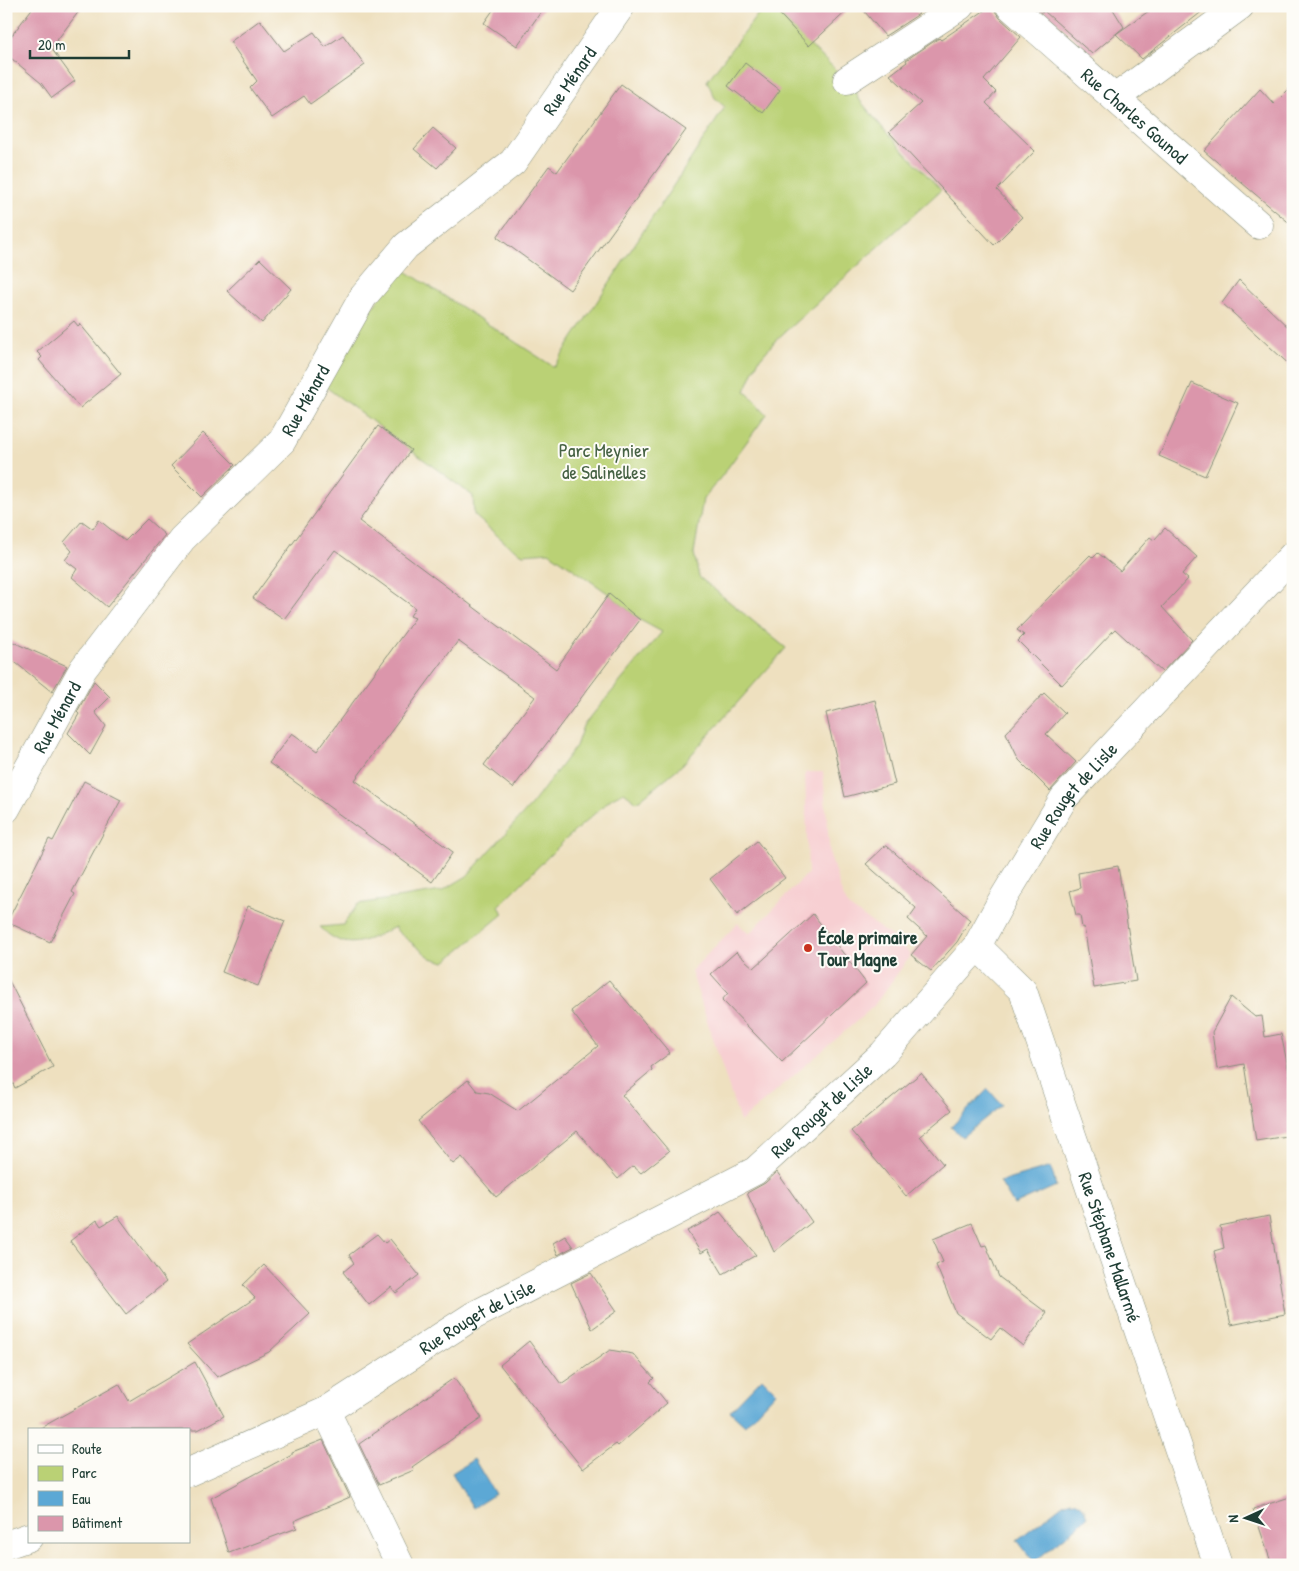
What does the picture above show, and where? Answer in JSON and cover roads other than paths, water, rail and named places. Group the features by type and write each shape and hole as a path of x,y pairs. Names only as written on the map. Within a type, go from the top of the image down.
{"street":[{"name":"Rue Ménard","path":"6,809 83,669 182,539 282,441 364,297 406,246 513,162 621,6"},
{"path":"847,80 960,6"},
{"name":"Rue Charles Gounod","path":"1010,6 1259,225"},
{"path":"1115,98 1240,6"},
{"name":"Rue Rouget de Lisle","path":"190,1472 326,1411 473,1316 755,1171 883,1054 978,946 1001,902 1064,798 1293,555"},
{"name":"Rue Stéphane Mallarmé","path":"978,946 1022,991 1218,1565"},
{"path":"326,1411 400,1565"},
{"path":"6,1545 28,1537"}],"water":[{"path":"988,1089 1002,1105 962,1137 951,1127"},
{"path":"1051,1167 1056,1186 1014,1205 1000,1182"},
{"path":"762,1378 776,1392 745,1425 730,1411"},
{"path":"474,1459 495,1494 473,1508 452,1473"},
{"path":"1071,1501 1082,1506 1087,1517 1034,1562 1017,1540 1063,1504"}],"place":[{"name":"École primaire Tour Magne","path":"808,948"}],"park label":[{"name":"Parc Meynier de Salinelles","path":"604,461"}]}
